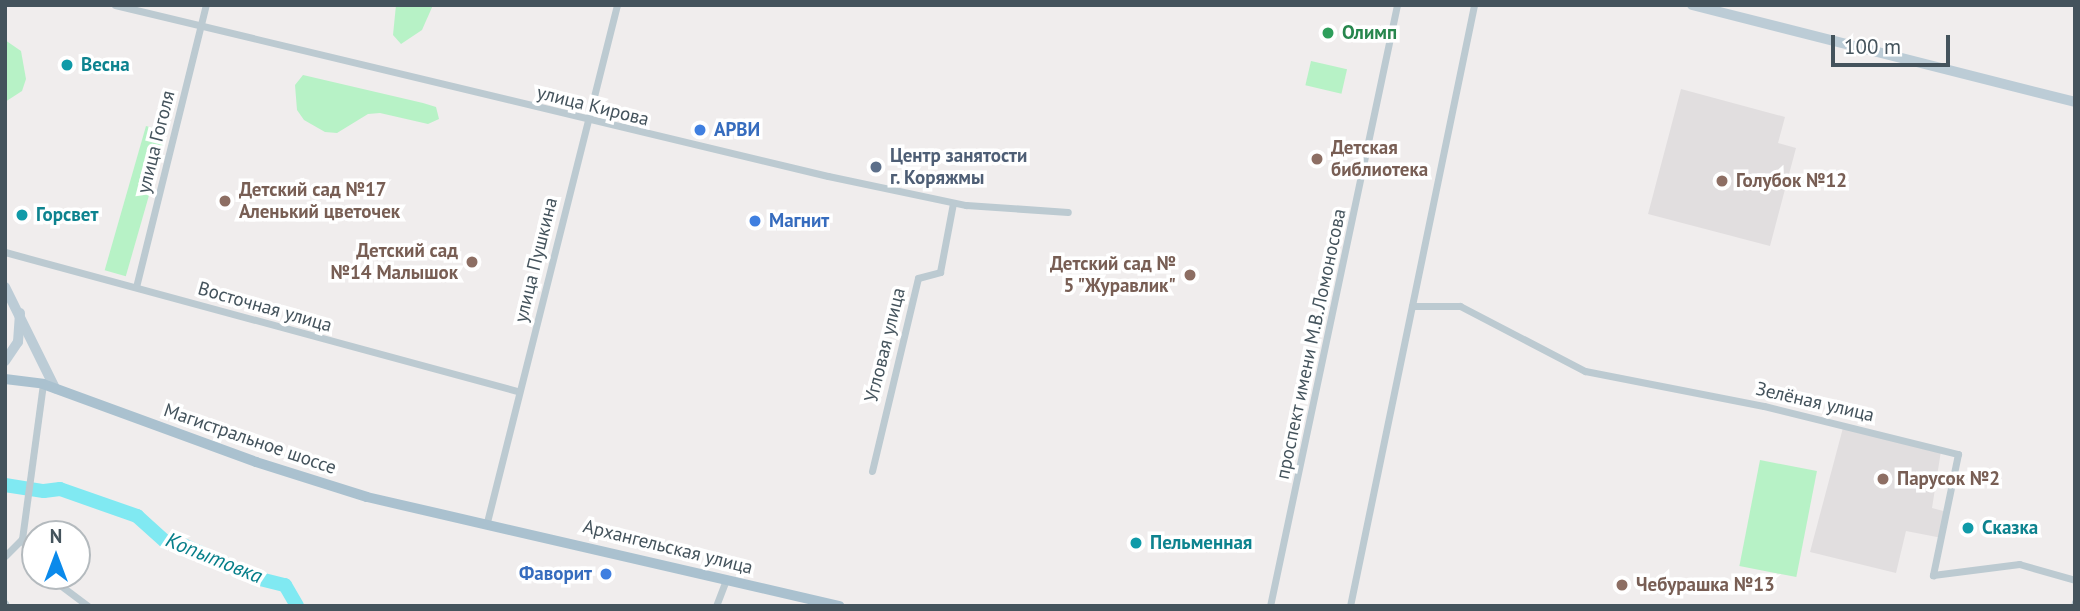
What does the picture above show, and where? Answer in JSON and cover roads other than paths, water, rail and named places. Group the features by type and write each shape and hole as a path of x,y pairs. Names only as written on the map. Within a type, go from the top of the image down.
{"main road":[{"name":"Магистральное шоссе","path":"5,379 43,384 326,484 487,522"},
{"name":"Архангельская улица","path":"487,522 840,606"}],"street":[{"name":"улица Кирова","path":"115,5 587,122 953,203 1068,212"},
{"name":"улица Гоголя","path":"136,287 206,5"},
{"name":"улица Пушкина","path":"487,522 517,391 617,5"},
{"name":"проспект имени М.В.Ломоносова","path":"1270,606 1397,5"},
{"path":"1350,606 1474,5"},
{"path":"1692,5 2075,102"},
{"name":"Угловая улица","path":"872,471 918,278 940,272 953,203"},
{"name":"Восточная улица","path":"5,251 517,391"},
{"path":"5,287 20,312 55,388"},
{"name":"Зелёная улица","path":"1412,306 1460,306 1585,371 1764,406 1958,454 1933,575 2019,564 2075,580"},
{"path":"5,361 18,342 20,312"},
{"path":"23,520 43,384"},
{"path":"5,556 21,540"},
{"path":"716,606 726,580"},
{"path":"67,590 88,606"}],"waterway":[{"name":"Копытовка","path":"5,485 44,491 60,489 137,516 166,542 177,542 256,578 285,585 297,606"}],"place":[{"name":"Олимп","path":"1328,33"},
{"name":"Весна","path":"67,65"},
{"name":"АРВИ","path":"700,130"},
{"name":"Детская библиотека","path":"1317,159"},
{"name":"Центр занятости г. Коряжмы","path":"876,167"},
{"name":"Голубок №12","path":"1722,181"},
{"name":"Детский сад №17 Аленький цветочек","path":"225,201"},
{"name":"Горсвет","path":"22,215"},
{"name":"Магнит","path":"755,221"},
{"name":"Детский сад №14 Малышок","path":"472,262"},
{"name":"Детский сад № 5 \"Журавлик\"","path":"1190,275"},
{"name":"Парусок №2","path":"1883,479"},
{"name":"Сказка","path":"1968,528"},
{"name":"Пельменная","path":"1136,543"},
{"name":"Фаворит","path":"606,574"},
{"name":"Чебурашка №13","path":"1622,585"}]}
